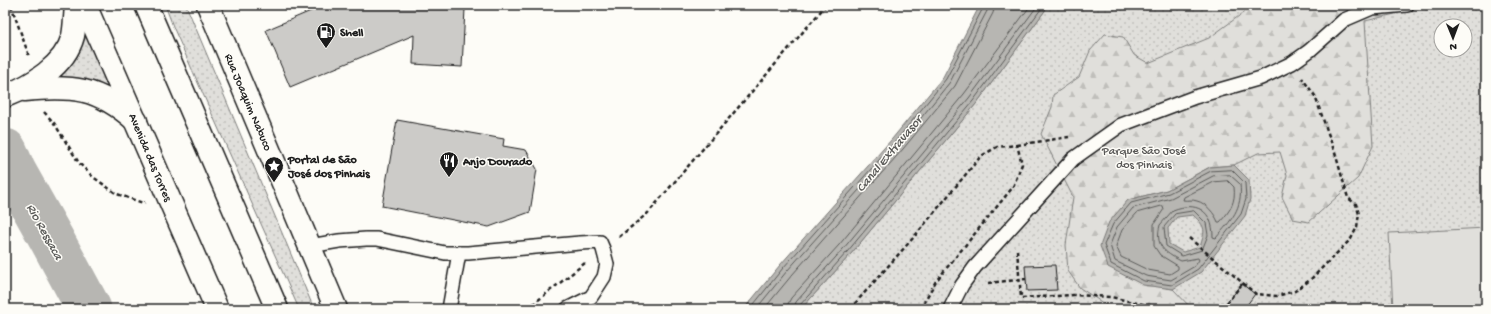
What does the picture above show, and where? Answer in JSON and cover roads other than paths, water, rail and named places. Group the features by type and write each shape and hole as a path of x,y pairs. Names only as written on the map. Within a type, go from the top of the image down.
{"main road":[{"path":"12,93 45,74 65,53 73,37 76,5"},
{"name":"Avenida das Torres","path":"85,5 217,309"},
{"path":"146,5 277,309"},
{"name":"Rua Joaquim Nabuco","path":"208,5 336,309"},
{"path":"12,93 65,87 84,91 111,102 136,121"}],"lane":[{"path":"950,309 962,285 975,267 1073,159 1121,126 1195,97 1261,78 1292,63 1309,51 1344,20 1372,8 1407,5"},
{"path":"310,246 339,241 377,239 445,253 459,253 600,242 607,264 604,277 590,297 567,309"},
{"path":"449,309 459,253"}],"water":[{"name":"Canal Extravasor","path":"980,5 1048,5 976,104 850,255 801,309 744,309 780,265 892,139 943,77"},
{"path":"1234,165 1249,180 1250,199 1245,216 1201,272 1173,289 1143,285 1108,267 1100,246 1109,222 1128,200 1167,190 1210,167","holes":["1193,215 1203,226 1203,237 1200,247 1183,252 1169,244 1168,228 1177,217"]}],"waterway":[{"name":"Rio Ressaca","path":"5,151 14,172 89,309"}],"place":[{"name":"Shell","path":"326,49"},
{"name":"Anjo Dourado","path":"449,178"},
{"name":"Portal de São José dos Pinhais","path":"274,183"}],"park label":[{"name":"Parque São José dos Pinhais","path":"1144,157"}]}
